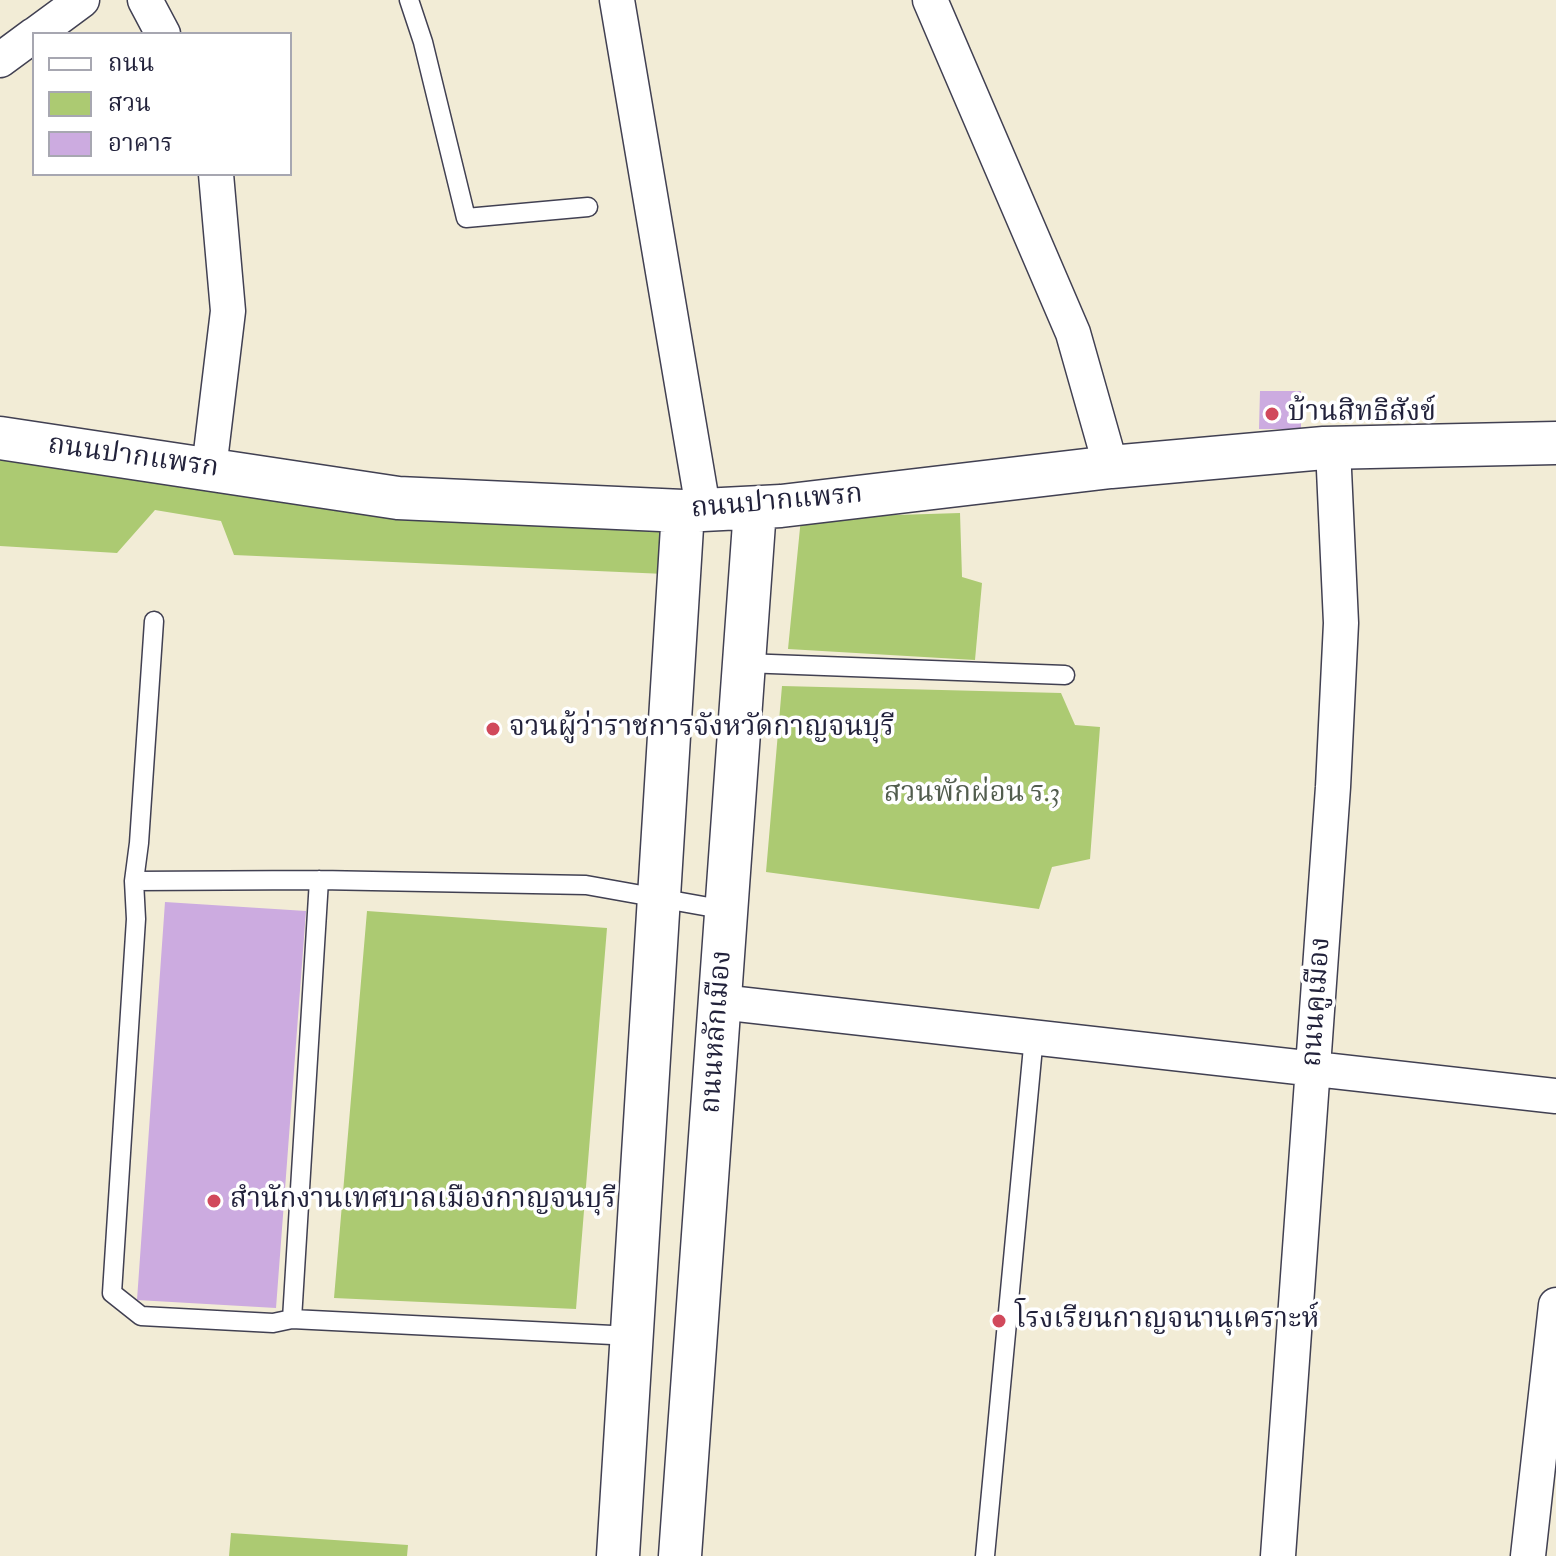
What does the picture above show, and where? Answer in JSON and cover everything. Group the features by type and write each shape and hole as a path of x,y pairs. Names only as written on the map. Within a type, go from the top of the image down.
{"street":[{"path":"39,32 82,0"},
{"path":"145,0 162,32"},
{"path":"617,0 693,510 659,900 618,1556"},
{"path":"930,0 1073,333 1111,467"},
{"path":"0,60 32,37"},
{"path":"209,469 228,311 216,176"},
{"name":"ถนนปากแพรก","path":"0,438 398,498 693,510 755,509 1111,467 1333,448 1556,443"},
{"name":"ถนนคูเมือง","path":"1278,1556 1333,787 1341,623 1333,448"},
{"name":"ถนนหลักเมือง","path":"680,1556 755,509"},
{"path":"720,1002 1556,1096"},
{"path":"1528,1556 1556,1305"}],"lane":[{"path":"409,0 423,42 466,218 588,207"},
{"path":"154,621 134,881 136,919 112,1293 141,1316 273,1323 292,1319 632,1336"},
{"path":"744,663 1065,675"},
{"path":"292,1319 319,880"},
{"path":"134,881 319,880 586,885 726,910"},
{"path":"985,1556 1034,1036"}],"green space":[{"path":"0,453 667,522 665,574 234,555 221,521 155,510 117,553 0,546"},
{"path":"960,513 962,577 982,583 975,660 788,649 801,518"},
{"name":"สวนพักผ่อน ร.3","path":"782,686 1061,693 1075,725 1100,727 1090,859 1052,867 1039,909 766,872"},
{"path":"367,911 607,928 576,1309 334,1298"},
{"path":"231,1533 408,1545 407,1556 229,1556"}],"building":[{"path":"1260,391 1301,391 1301,429 1259,429"},
{"name":"สำนักงานเทศบาลเมืองกาญจนบุรี","path":"165,902 306,911 276,1308 137,1300"}],"place":[{"name":"บ้านสิทธิสังข์","path":"1272,414"},
{"name":"จวนผู้ว่าราชการจังหวัดกาญจนบุรี","path":"493,729"},
{"name":"สำนักงานเทศบาลเมืองกาญจนบุรี","path":"214,1201"},
{"name":"โรงเรียนกาญจนานุเคราะห์","path":"999,1321"}]}
